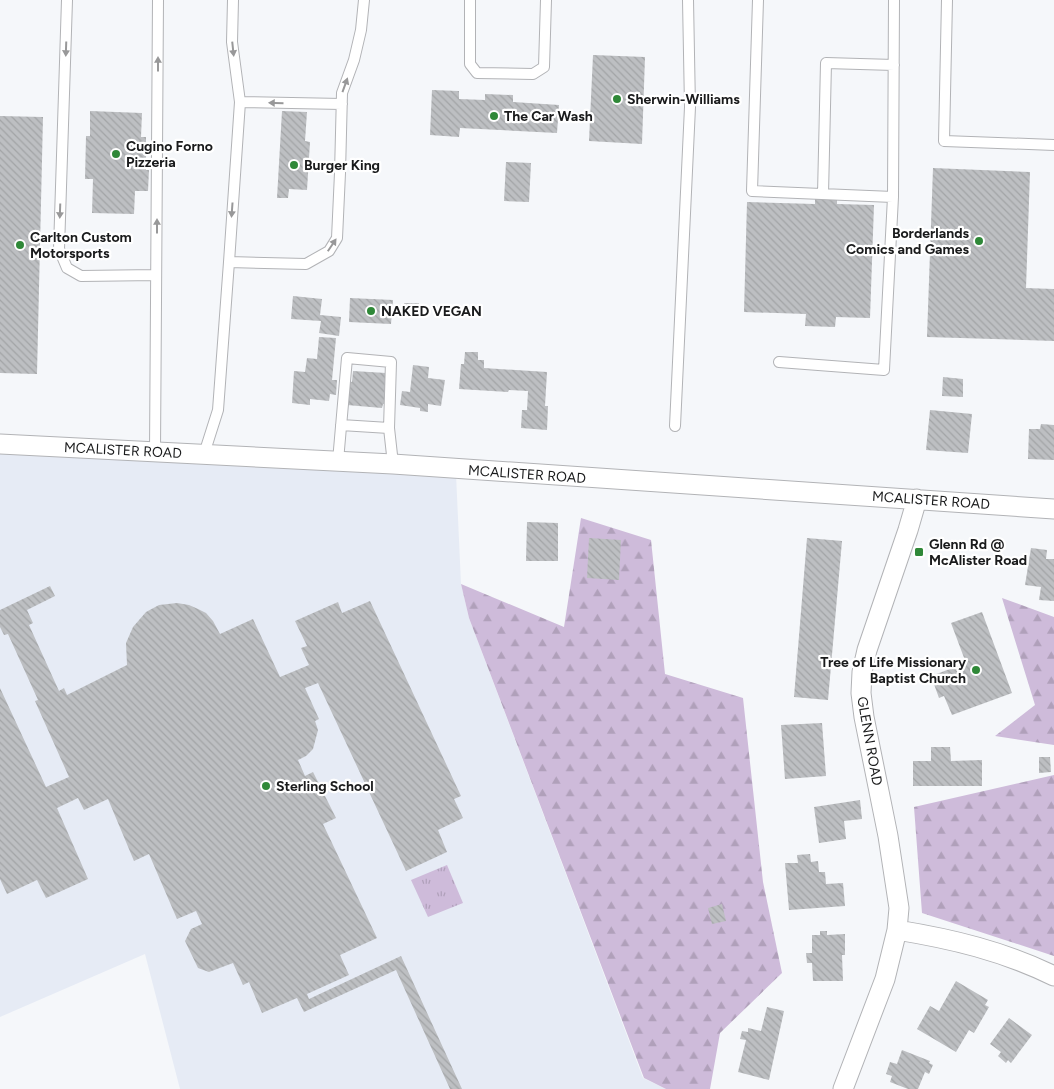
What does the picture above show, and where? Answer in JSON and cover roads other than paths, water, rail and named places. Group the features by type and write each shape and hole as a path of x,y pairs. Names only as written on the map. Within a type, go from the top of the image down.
{"street":[{"name":"MCALISTER ROAD","path":"0,444 393,464 1054,509"},
{"name":"GLENN ROAD","path":"842,1089 885,979 897,930 899,908 895,876 861,693 862,672 867,650 917,499"},
{"path":"897,930 941,937 994,951 1025,962 1054,976"}],"lane":[{"path":"67,0 59,248 67,268 81,276 156,275"},
{"path":"155,452 158,0"},
{"path":"204,454 218,410 240,102 232,42 233,0"},
{"path":"229,262 306,264 329,251 337,238 342,93 354,60 361,30 364,0"},
{"path":"470,0 470,64 477,73 534,74 544,68 546,0"},
{"path":"674,426 690,107 688,0"},
{"path":"758,0 752,191 893,197"},
{"path":"780,362 884,370 893,197 894,0"},
{"path":"947,0 944,141 1054,145"},
{"path":"823,194 826,63 894,65"},
{"path":"240,102 342,104"},
{"path":"338,461 347,358 391,362 389,428 393,464"},
{"path":"341,425 389,428"}],"place":[{"name":"Sherwin-Williams","path":"617,99"},
{"name":"The Car Wash","path":"494,116"},
{"name":"Cugino Forno Pizzeria","path":"116,154"},
{"name":"Burger King","path":"294,165"},
{"name":"Borderlands Comics and Games","path":"979,241"},
{"name":"Carlton Custom Motorsports","path":"20,245"},
{"name":"NAKED VEGAN","path":"371,311"},
{"name":"Glenn Rd @ McAlister Road","path":"919,552"},
{"name":"Tree of Life Missionary Baptist Church","path":"976,670"},
{"name":"Sterling School","path":"266,786"}]}
